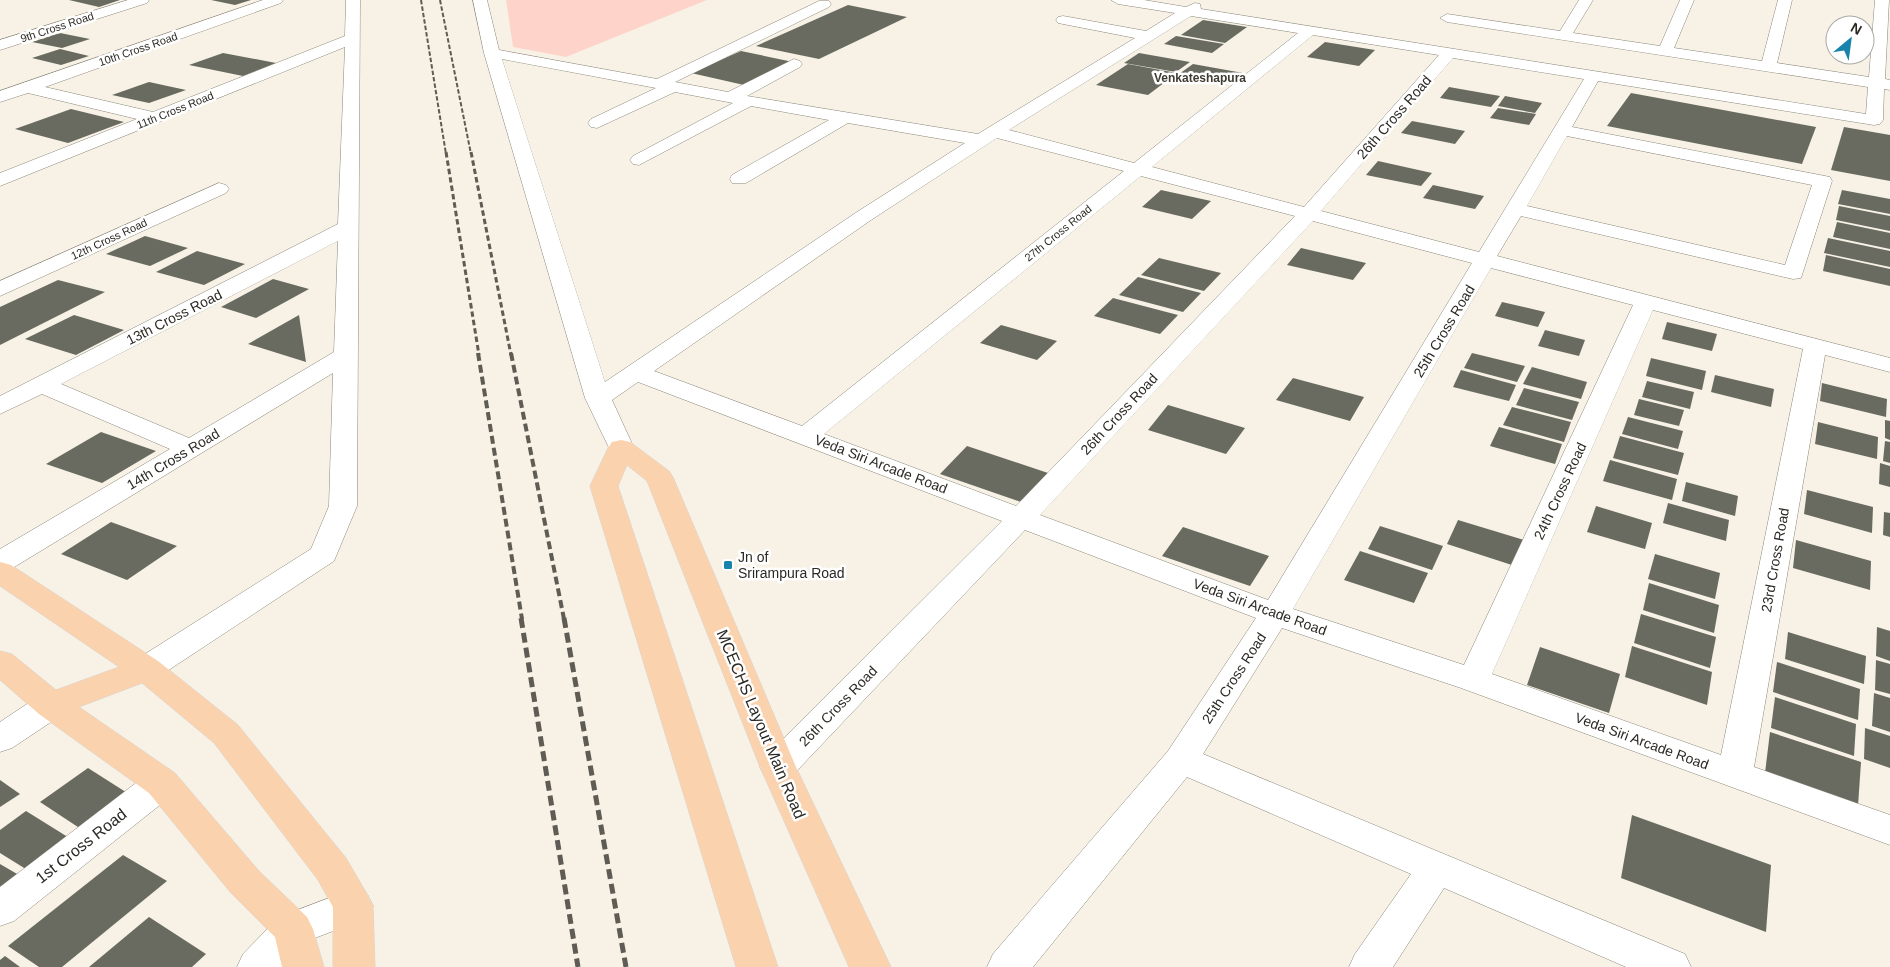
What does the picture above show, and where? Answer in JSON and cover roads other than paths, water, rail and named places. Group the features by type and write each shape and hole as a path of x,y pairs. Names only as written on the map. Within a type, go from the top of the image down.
{"main road":[{"path":"621,448 604,486 756,967"},
{"name":"MCECHS Layout Main Road","path":"621,448 659,477 778,768 870,967"},
{"path":"0,572 146,669 226,734 332,869 353,906 354,967"},
{"path":"0,662 51,705 162,783 246,882 293,929 303,967"},
{"path":"51,705 146,669"}],"street":[{"name":"9th Cross Road","path":"0,45 142,0"},
{"name":"10th Cross Road","path":"0,97 276,0"},
{"path":"146,669 324,554 343,506 353,0"},
{"path":"480,0 482,18 491,37 492,53 598,398 621,448"},
{"path":"1118,0 1874,120 1883,84 1885,27 1882,0"},
{"path":"598,398 856,221 987,136 1207,0"},
{"path":"1564,36 1586,0"},
{"path":"1665,51 1687,0"},
{"path":"1768,66 1785,0"},
{"path":"597,123 824,4"},
{"path":"1425,48 1457,6"},
{"path":"1447,18 1883,84"},
{"path":"1063,20 1148,36"},
{"name":"27th Cross Road","path":"806,436 1311,30"},
{"name":"11th Cross Road","path":"0,180 351,40"},
{"name":"26th Cross Road","path":"778,768 1022,517 1309,213 1450,52"},
{"path":"492,53 844,118 987,136 1136,169 1890,365"},
{"path":"730,98 794,64"},
{"name":"25th Cross Road","path":"1008,967 1181,760 1275,614 1486,261 1594,75"},
{"path":"0,81 155,118"},
{"path":"639,160 749,101"},
{"path":"739,179 844,118"},
{"path":"1516,210 1793,273 1823,181 1562,130"},
{"name":"12th Cross Road","path":"0,289 219,189"},
{"name":"13th Cross Road","path":"0,406 349,227"},
{"name":"24th Cross Road","path":"1473,680 1646,302"},
{"name":"23rd Cross Road","path":"1736,774 1815,346"},
{"name":"14th Cross Road","path":"0,562 346,355"},
{"name":"Veda Siri Arcade Road","path":"634,372 1275,614 1473,680 1890,830"},
{"path":"42,385 191,448"},
{"path":"0,739 51,705"},
{"path":"1181,760 1670,967"},
{"name":"1st Cross Road","path":"0,909 162,783"},
{"path":"1370,967 1436,868"},
{"path":"258,967 293,929 353,906"}],"railway":[{"path":"421,0 446,154"},
{"path":"440,0 471,154"},
{"path":"446,152 479,355"},
{"path":"471,152 511,355"},
{"path":"478,353 522,619"},
{"path":"511,353 564,619"},
{"path":"521,618 578,967"},
{"path":"564,618 626,967"}],"place":[{"name":"Jn of Srirampura Road","path":"728,565"}],"district":[{"name":"Venkateshapura","path":"1200,78"}]}
